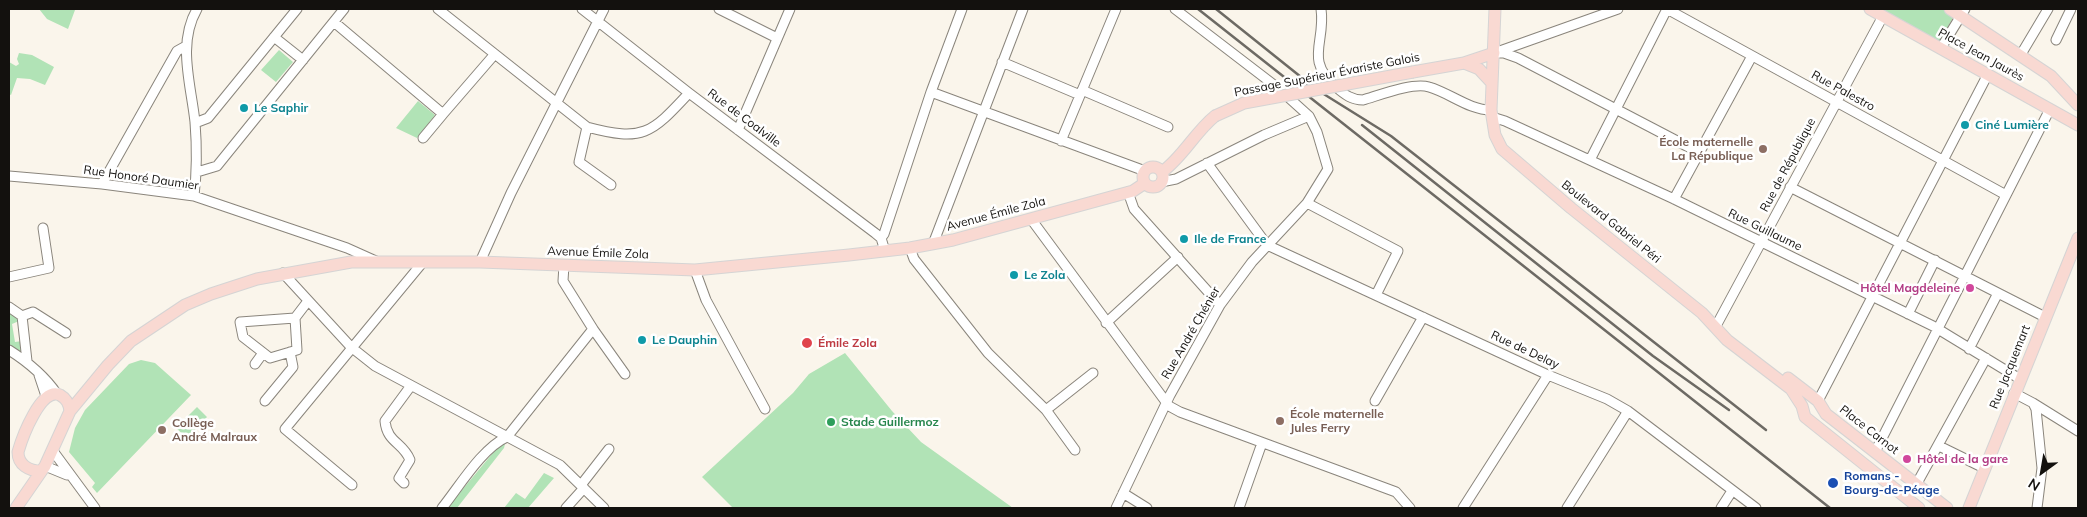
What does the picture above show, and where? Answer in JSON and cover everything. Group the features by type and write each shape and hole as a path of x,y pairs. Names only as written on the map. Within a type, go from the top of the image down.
{"main road":[{"path":"1491,114 1496,9"},
{"name":"Place Jean Jaurès","path":"1870,9 2078,125"},
{"name":"Place Jean Jaurès","path":"1950,9 1963,12 2020,56 2051,76 2078,105"},
{"name":"Passage Supérieur Évariste Galois","path":"1162,177 1215,116 1244,103 1464,63 1494,53"},
{"path":"1464,63 1479,69 1492,83"},
{"name":"Boulevard Gabriel Péri","path":"1491,114 1495,134 1502,149 1511,158 1716,326 1731,335 1818,403"},
{"path":"1156,167 1162,177 1155,187 1145,183 1143,176 1145,170 1156,167"},
{"name":"Avenue Émile Zola","path":"19,504 53,452 70,411 131,340 185,305 230,287 283,273 348,262 480,262 695,270 885,251 933,244 1031,219 1128,192 1145,183"},
{"name":"Rue Jacquemart","path":"1969,508 2078,238"},
{"name":"Boulevard Gabriel Péri","path":"1716,326 1727,340 1791,389 1804,413"},
{"path":"43,469 26,468 18,458 18,452 40,402 56,396 83,396"},
{"path":"56,396 70,411"},
{"path":"1818,403 1807,400 1804,413 1919,508"},
{"name":"Place Carnot","path":"1804,413 1818,418 1818,403"},
{"name":"Place Carnot","path":"1818,403 1875,452 1946,508"},
{"path":"19,504 26,468"}],"street":[{"path":"194,196 197,172 195,123 186,46 189,24 197,9"},
{"path":"195,123 208,118 297,9"},
{"path":"197,172 217,166 344,9"},
{"path":"438,9 587,127 614,134 636,134 648,131 662,122 688,93"},
{"name":"Rue de Coalville","path":"582,9 688,93 881,238"},
{"path":"480,262 511,193 604,9"},
{"path":"719,9 777,38"},
{"path":"738,130 789,9"},
{"path":"885,251 881,238 884,234 931,92 962,9"},
{"path":"933,244 1023,9"},
{"path":"1061,141 1116,9"},
{"path":"1162,177 1176,179 1264,135 1308,116 1278,88 1175,9"},
{"name":"Rue Guillaume","path":"1321,9 1318,64 1326,79 1355,100 1364,100 1418,86 1428,87 1590,160 1873,296 1937,328 2020,379"},
{"path":"1494,53 1618,9"},
{"path":"1590,160 1667,9"},
{"name":"Rue Palestro","path":"1667,9 2006,195"},
{"path":"2020,56 2048,9"},
{"path":"2056,40 2071,9"},
{"path":"1941,48 1963,12"},
{"name":"Rue de République","path":"1716,326 1883,16"},
{"path":"334,22 443,114"},
{"path":"274,37 303,60"},
{"path":"102,184 177,51 186,46"},
{"path":"1494,53 1504,53 1518,58 1700,153"},
{"path":"423,138 494,55"},
{"path":"1674,200 1752,56"},
{"path":"1002,62 1168,128"},
{"path":"1818,403 1988,74"},
{"path":"931,92 1061,141 1145,170"},
{"path":"1875,452 2050,110"},
{"name":"Rue André Chénier","path":"1116,508 1196,345 1220,304 1267,245 1307,203 1328,169 1328,163 1308,116"},
{"path":"587,127 579,162 611,185"},
{"path":"1207,163 1267,245"},
{"name":"Rue Honoré Daumier","path":"9,176 102,184 194,196 347,248 376,262"},
{"path":"1790,187 2045,318"},
{"path":"1128,192 1134,209 1220,304"},
{"path":"1307,203 1398,251 1376,295"},
{"path":"1031,219 1166,404 1180,412 1396,492 1410,508"},
{"path":"9,277 48,268 43,228"},
{"name":"Rue Honoré Daumier","path":"323,240 338,250 348,262"},
{"name":"Rue de Delay","path":"1267,245 1628,411 1756,508"},
{"path":"347,248 351,253 348,262"},
{"path":"910,248 914,259 988,353 1046,410 1075,450"},
{"path":"1106,323 1178,258"},
{"path":"1908,314 1935,260"},
{"path":"352,485 285,429 422,262"},
{"path":"564,265 563,280 593,329 625,374"},
{"path":"695,270 706,300 765,409"},
{"path":"283,273 351,347 375,366 410,387 560,465 604,508"},
{"path":"1969,349 1998,294"},
{"path":"295,318 240,322 243,337 270,358 297,350 295,318 308,301"},
{"path":"9,307 22,316 27,361"},
{"path":"22,316 33,312 66,333"},
{"path":"1376,401 1423,317"},
{"path":"442,508 481,458 499,440 507,437 593,329"},
{"path":"9,350 27,361 56,396"},
{"path":"265,401 293,367 290,352"},
{"path":"255,364 263,353"},
{"path":"1916,484 1986,358"},
{"path":"1046,410 1092,372"},
{"path":"1463,508 1548,375"},
{"path":"404,482 399,478 410,460 406,450 386,432 385,421 410,387"},
{"path":"2014,393 2078,431"},
{"path":"2033,403 2036,408 2042,468 2037,508"},
{"path":"1567,508 1628,411"},
{"path":"1238,508 1262,443"},
{"path":"1938,446 1984,468"},
{"path":"566,508 609,449"},
{"path":"53,452 95,508"},
{"path":"43,469 60,470 71,478"},
{"path":"1721,508 1732,491"},
{"path":"1123,493 1147,508"}],"green space":[{"path":"39,9 75,10 68,29 47,19"},
{"path":"1876,9 1945,9 1954,16 1938,44"},
{"path":"279,50 293,62 276,82 261,70"},
{"path":"19,53 32,55 54,67 45,85 30,79 17,78 11,95 9,94 9,62 16,66 19,64 17,59"},
{"path":"418,101 435,115 417,138 396,128"},
{"path":"9,311 19,321 12,324 15,342 22,341 23,350 21,353 9,345"},
{"name":"Stade Guillermoz","path":"845,353 892,411 921,442 1013,508 733,508 702,477 793,393 809,374"},
{"path":"141,360 155,363 191,395 97,493 92,487 95,483 69,452 75,428 85,410 129,364"},
{"path":"197,407 207,417 187,438 176,428"},
{"path":"502,442 505,444 504,448 457,508 447,508"},
{"path":"544,473 554,478 528,508 504,508 516,493 525,499"}],"railway":[{"path":"1198,9 1830,508"},
{"path":"1216,9 1306,81"},
{"path":"1298,78 1391,136 1766,430"},
{"path":"1362,125 1653,356 1729,410"}],"place":[{"name":"Le Saphir","path":"244,108"},
{"name":"Ciné Lumière","path":"1965,125"},
{"name":"École maternelle La République","path":"1763,149"},
{"name":"Ile de France","path":"1184,239"},
{"name":"Le Zola","path":"1014,275"},
{"name":"Hôtel Magdeleine","path":"1970,288"},
{"name":"Le Dauphin","path":"642,340"},
{"name":"Émile Zola","path":"807,343"},
{"name":"École maternelle Jules Ferry","path":"1280,421"},
{"name":"Stade Guillermoz","path":"831,422"},
{"name":"Collège André Malraux","path":"162,430"},
{"name":"Hôtel de la gare","path":"1907,459"},
{"name":"Romans - Bourg-de-Péage","path":"1833,483"}]}
